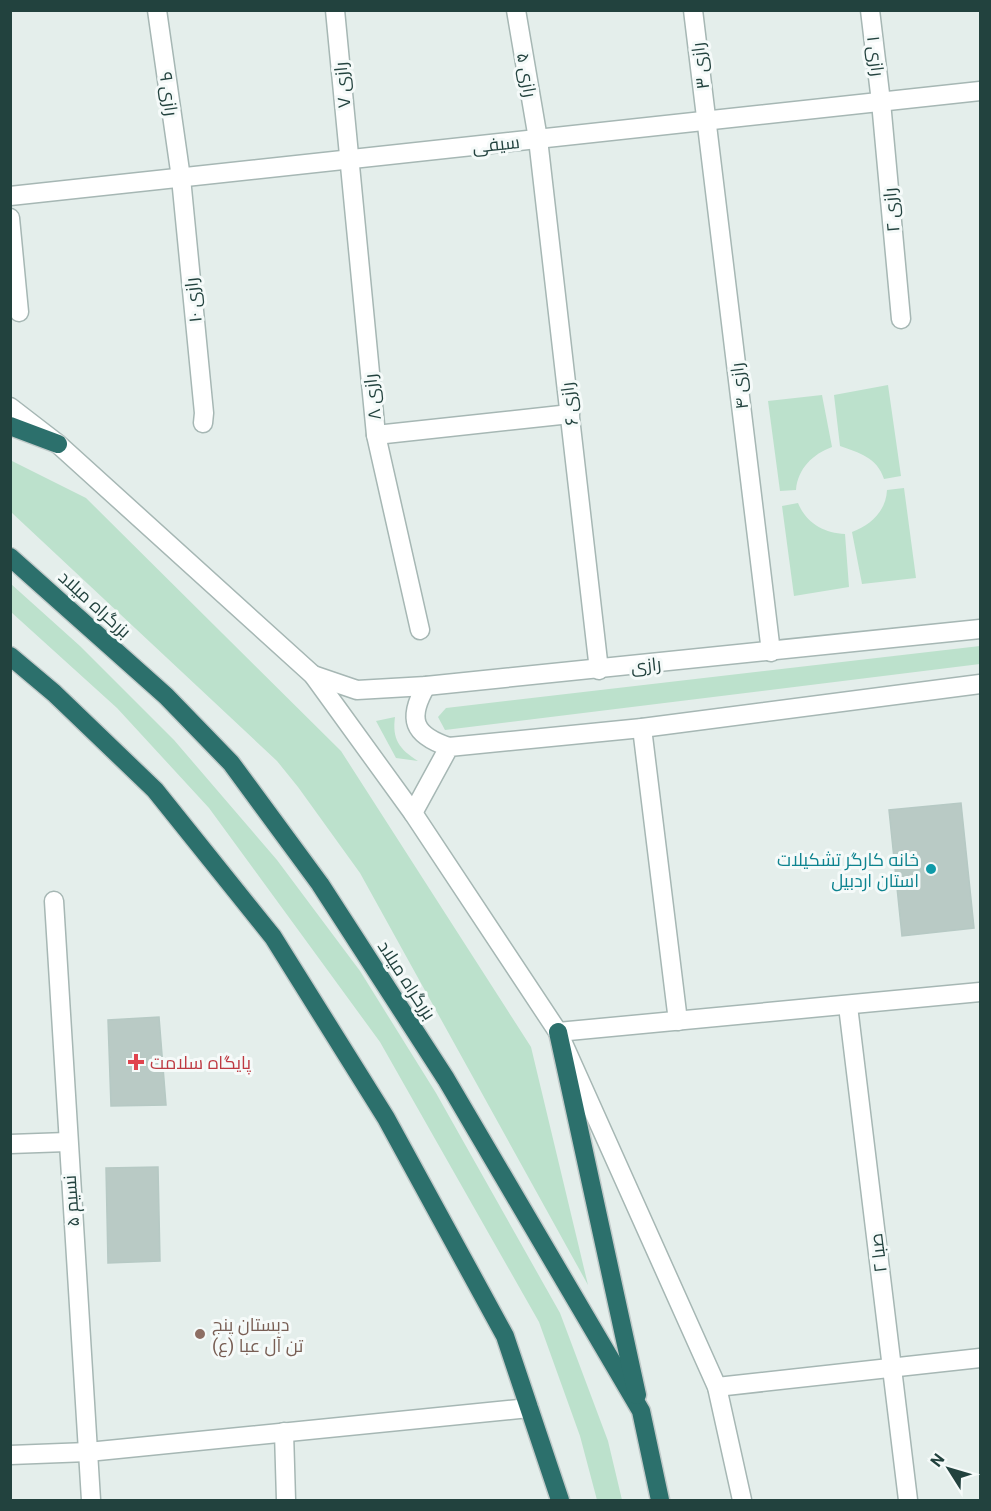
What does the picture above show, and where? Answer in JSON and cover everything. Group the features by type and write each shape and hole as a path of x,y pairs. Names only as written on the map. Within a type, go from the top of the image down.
{"highway":[{"path":"10,426 58,444"},
{"name":"بزرگراه میلاد","path":"10,557 166,696 231,763 320,884 446,1079 641,1411 660,1500"},
{"path":"10,656 54,693 155,790 273,937 386,1118 505,1336 560,1500"},
{"path":"558,1032 641,1411"}],"street":[{"name":"رازی ۹","path":"157,10 181,178"},
{"name":"رازی ۷","path":"335,10 349,159"},
{"name":"رازی ۵","path":"516,10 538,139"},
{"name":"رازی ۳","path":"693,10 706,121"},
{"name":"رازی ۱","path":"870,10 881,102"},
{"name":"سیفی","path":"10,196 981,91"},
{"name":"رازی ۲","path":"881,102 901,319"},
{"name":"رازی ۴","path":"706,121 771,652"},
{"name":"رازی ۶","path":"538,139 599,670"},
{"name":"رازی ۸","path":"349,159 376,435 420,630"},
{"name":"رازی ۱۰","path":"181,178 204,413 203,423"},
{"path":"10,218 20,312"},
{"path":"10,407 58,444 313,675 412,813 558,1032 717,1387 742,1500"},
{"path":"376,435 570,414"},
{"name":"رازی","path":"313,675 357,690 426,686 981,629"},
{"path":"426,686 417,703 414,715 417,728 433,742 449,747 642,728 981,684"},
{"path":"642,728 678,1021"},
{"path":"412,813 449,747"},
{"name":"نسیم ۵","path":"54,901 91,1500"},
{"path":"558,1032 981,992"},
{"name":"صبا ۲","path":"848,1006 908,1500"},
{"path":"10,1144 68,1142"},
{"path":"717,1387 981,1358"},
{"path":"10,1455 88,1452 529,1408"},
{"path":"284,1432 286,1500"}],"green space":[{"path":"888,385 901,476 884,479 872,461 840,446 834,395"},
{"path":"822,395 832,447 808,463 800,475 796,490 780,491 768,401"},
{"path":"10,460 86,498 341,751 531,1047 588,1285 360,873 277,761 11,512"},
{"path":"904,488 916,578 862,584 852,532 876,516 884,504 887,490"},
{"path":"798,503 801,510 817,526 830,532 845,534 849,587 794,596 782,506"},
{"path":"11,584 80,646 174,740 277,860 360,971 436,1093 560,1313 608,1441 622,1500 597,1500 580,1436 539,1322 380,1042 209,808 117,708 11,612"},
{"path":"980,646 980,664 445,730 438,717 446,708"},
{"path":"395,717 394,725 398,743 418,761 396,758 376,721"}],"building":[{"name":"خانه کارگر تشکیلات استان اردبیل","path":"961,803 974,928 902,936 889,810"},
{"name":"پایگاه سلامت","path":"159,1017 166,1105 111,1106 108,1020"},
{"path":"158,1167 160,1261 108,1263 106,1168"}],"place":[{"name":"خانه کارگر تشکیلات استان اردبیل","path":"931,869"},
{"name":"پایگاه سلامت","path":"136,1062"},
{"name":"دبستان پنج تن آل عبا (ع)","path":"200,1334"}]}
